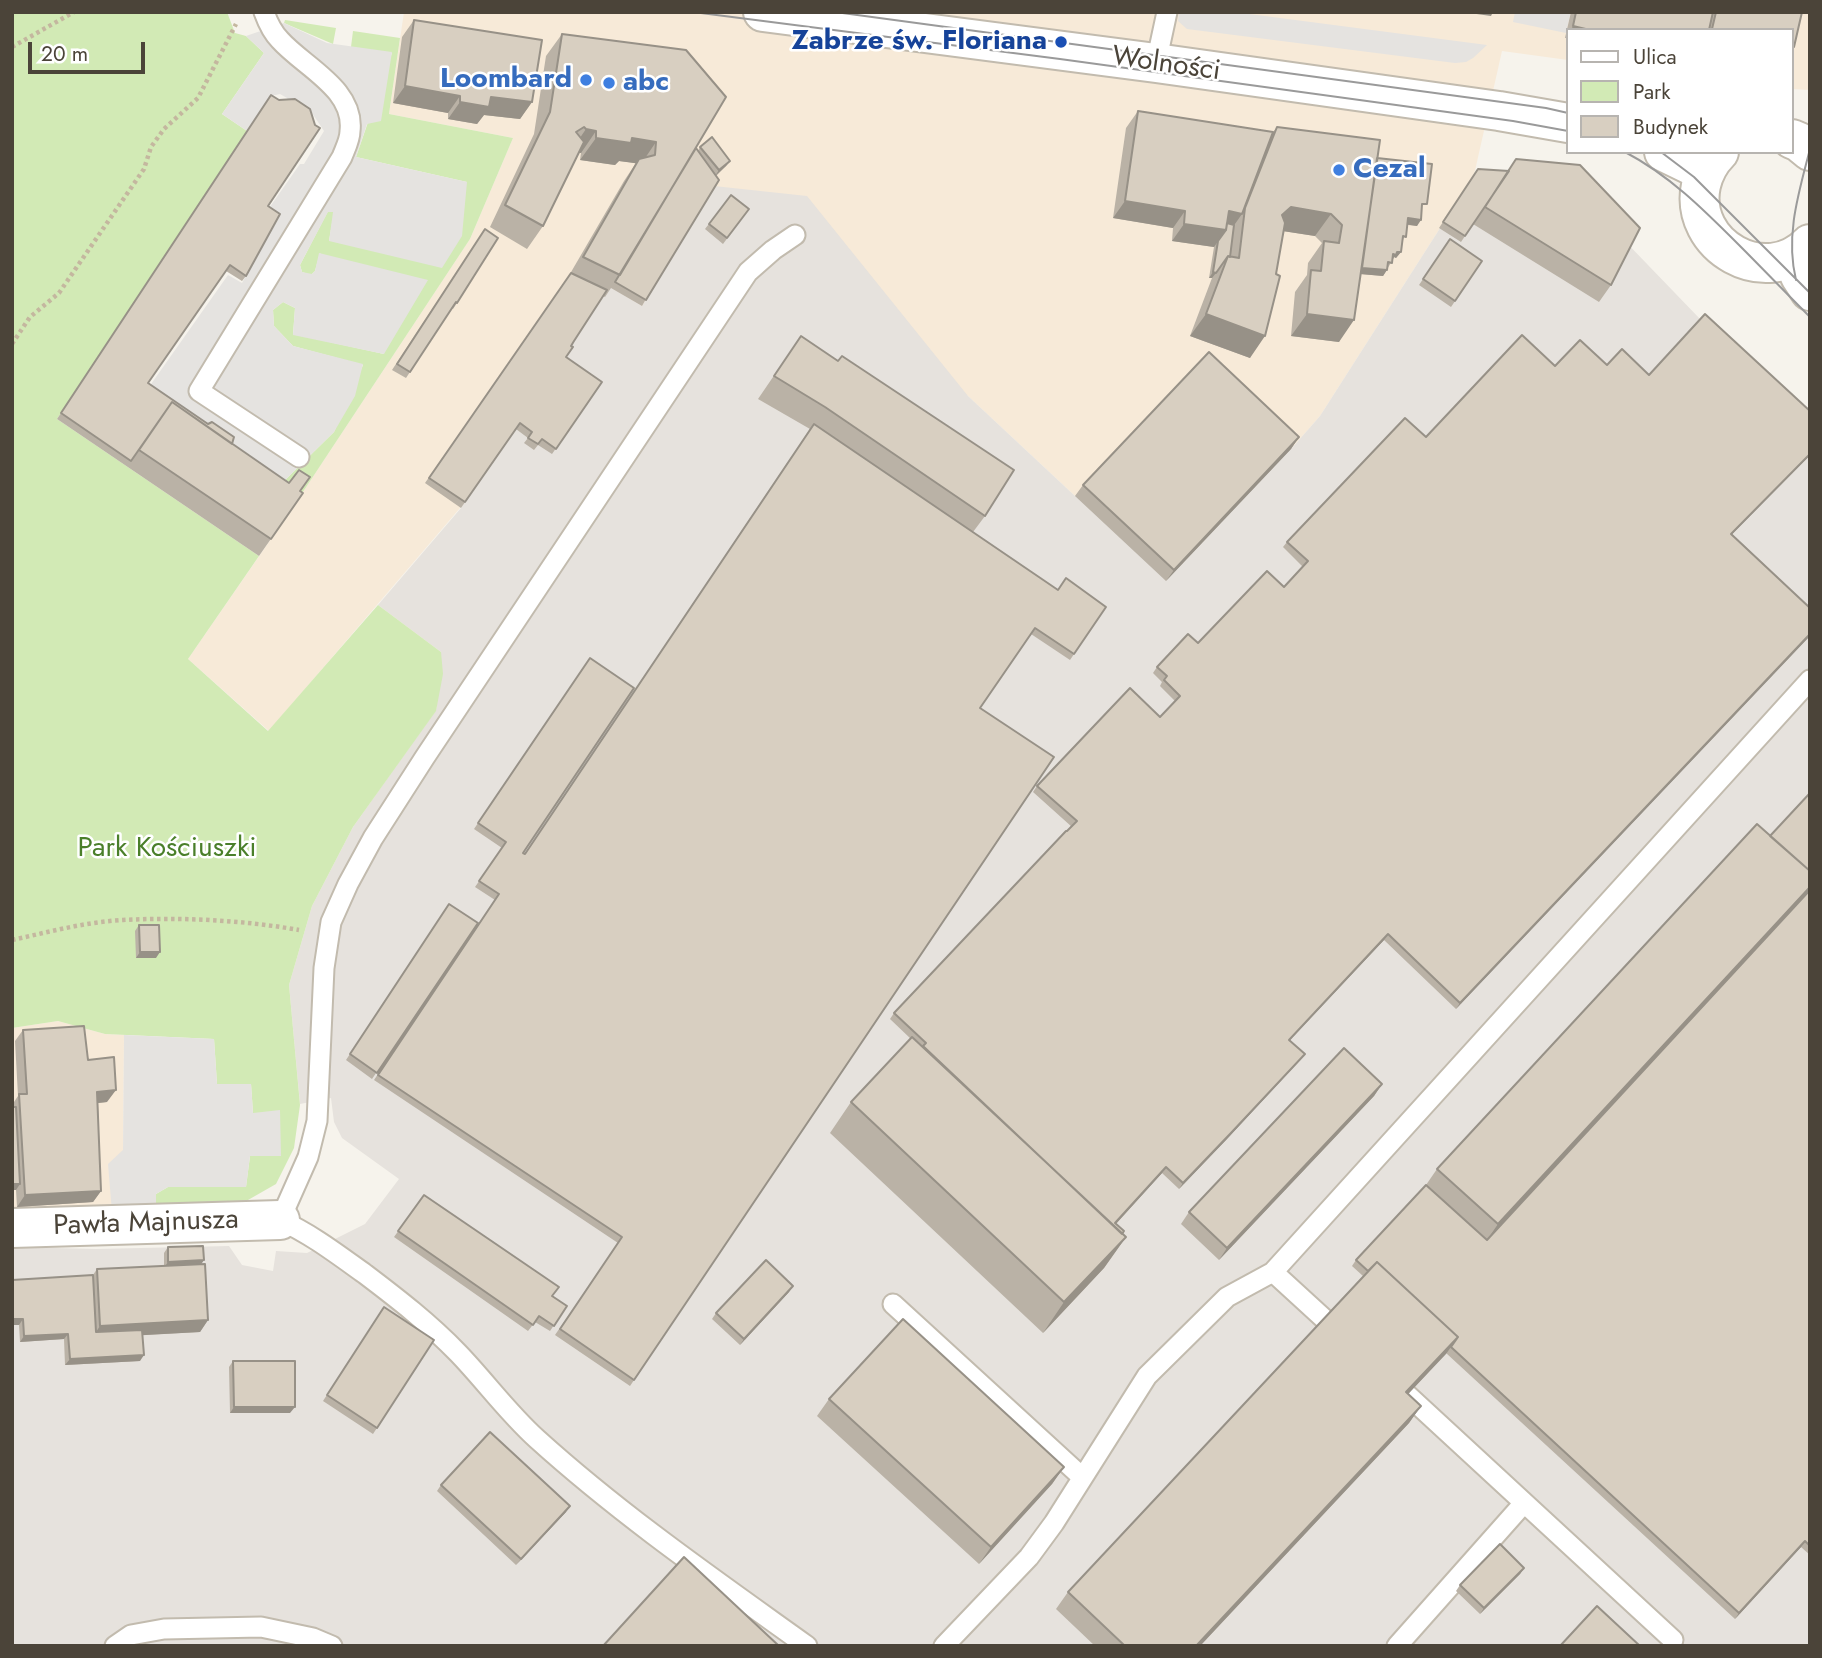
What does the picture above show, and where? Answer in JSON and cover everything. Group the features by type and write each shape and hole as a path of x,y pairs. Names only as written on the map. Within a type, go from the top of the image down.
{"street":[{"name":"Wolności","path":"763,12 925,23 1156,63 1491,109 1566,123"},
{"path":"1674,154 1712,162 1700,195 1700,206 1704,223 1713,238 1740,259 1757,263 1774,263 1801,251 1800,276 1810,291"},
{"name":"Pawła Majnusza","path":"12,1228 280,1220"}],"lane":[{"path":"264,12 269,26 280,41 335,89 347,106 351,131 342,157 199,391 299,457"},
{"path":"1156,63 1167,12"},
{"path":"795,235 748,272 425,757 373,838 348,884 331,922 324,968 317,1121 308,1157 280,1220 319,1241 408,1306 443,1337 534,1436 585,1481 807,1646"},
{"path":"944,1646 1029,1557 1054,1523 1147,1376 1227,1297 1273,1272 1810,680"},
{"path":"1273,1272 1353,1346"},
{"path":"893,1304 1082,1477"},
{"path":"1384,1373 1673,1640"},
{"path":"1397,1646 1524,1503"},
{"path":"114,1646 131,1635 164,1629 261,1627 313,1638 332,1646"}],"path":[{"path":"12,47 74,12"},
{"path":"12,344 30,317 59,293 144,169 151,147 164,129 198,97 242,12"},
{"path":"12,940 70,927 121,920 213,920 277,926 329,935"}],"shaded area":[{"path":"404,12 1810,12 1810,90 1794,89 1794,28 1566,28 1566,60 1502,51 1474,175 1320,416 1291,449 1075,496 968,396 642,306 610,288 460,508 269,731 188,659 291,510 470,239 513,138 389,114"},
{"path":"1179,12 1234,12 1487,45 1466,62 1455,63 1187,29 1178,21"},
{"path":"1515,12 1571,12 1566,33 1513,22"},
{"path":"284,23 327,43 392,52 381,121 367,124 356,157 467,182 462,236 442,268 329,241 333,212 328,212 300,265 302,272 312,274 315,271 319,253 428,280 384,354 293,335 295,308 283,302 273,310 274,326 293,346 363,364 355,396 334,432 280,485 258,472 251,456 149,387 228,275 242,283 278,219 267,211 300,164 304,164 324,131 312,113 306,115 280,94 271,96 247,131 222,114 264,53 246,36"},
{"path":"1474,175 1568,182 1701,320 1810,421 1810,1646 12,1646 12,1247 96,1249 229,1246 242,1265 273,1271 276,1251 307,1253 365,1224 399,1179 342,1138 334,1122 331,1098 300,1104 289,985 312,906 353,827 436,710 441,652 378,605 461,508 610,287 642,306 714,186 807,196 968,396 1075,496 1201,364 1291,449 1320,416"},
{"path":"58,1021 105,1034 124,1035 123,1151 112,1212 12,1216 12,1028"},
{"path":"124,1035 214,1039 217,1084 251,1084 253,1113 280,1110 281,1156 250,1156 246,1187 168,1187 156,1194 156,1209 112,1212 108,1164 123,1150"}],"green space":[{"name":"Park Kościuszki","path":"12,12 227,12 235,33 246,36 264,53 222,114 247,131 57,419 259,556 188,659 268,731 378,605 441,652 443,674 436,711 353,827 312,906 289,985 300,1105 294,1148 276,1184 241,1204 156,1209 156,1194 168,1187 246,1187 250,1156 281,1156 253,1113 251,1084 217,1084 214,1039 105,1034 58,1021 12,1028"},
{"path":"285,20 336,28 333,44 284,23"},
{"path":"353,31 400,38 389,114 513,138 470,239 291,510 280,485 334,432 363,365 293,346 274,326 273,310 283,302 295,308 293,334 384,354 320,253 315,271 311,275 302,272 300,265 328,211 334,212 329,241 467,182 356,157 392,53 351,47"}],"building":[{"path":"1576,12 1713,12 1709,28 1573,26"},
{"path":"1716,12 1802,12 1794,47 1794,28 1712,28"},
{"path":"414,20 542,40 532,102 491,97 489,107 460,102 460,96 405,86"},
{"path":"562,34 686,50 726,97 620,275 583,257 639,159 655,155 656,142 632,138 631,143 596,138 596,131 584,127 576,132 584,142 543,226 505,205 550,112"},
{"path":"271,95 279,100 295,99 310,109 315,125 320,128 268,206 280,214 246,276 230,265 148,383 208,424 212,422 234,437 232,444 172,402 131,461 61,413"},
{"path":"1138,111 1273,132 1242,214 1229,211 1226,230 1184,224 1185,211 1125,201"},
{"path":"1277,127 1380,140 1354,320 1307,314 1311,270 1321,271 1324,241 1339,243 1342,225 1331,214 1291,207 1282,215 1285,223 1276,274 1280,276 1265,336 1206,314 1228,256 1239,258 1245,208"},
{"path":"712,137 730,161 719,170 700,147"},
{"path":"696,148 719,180 646,300 615,282"},
{"path":"1377,158 1432,164 1427,204 1422,204 1421,220 1408,218 1401,252 1393,254 1392,263 1388,262 1387,270 1362,268"},
{"path":"1516,159 1580,165 1640,228 1611,285 1485,207"},
{"path":"1478,169 1509,171 1465,236 1443,222"},
{"path":"731,195 749,209 727,238 709,224"},
{"path":"1227,223 1234,225 1230,257 1228,256 1216,273 1213,272 1218,241 1226,230"},
{"path":"485,229 498,238 410,372 397,364"},
{"path":"1450,239 1482,261 1455,301 1423,279"},
{"path":"571,273 607,290 566,357 602,382 556,449 542,439 538,444 528,438 532,432 520,423 465,502 429,478"},
{"path":"1705,314 1810,411 1810,454 1731,534 1810,608 1810,634 1460,1003 1388,934 1289,1040 1305,1054 1183,1183 1166,1167 1115,1223 1124,1231 1122,1234 923,1046 926,1043 894,1013 1077,821 1037,786 1130,688 1160,717 1180,696 1164,680 1167,676 1157,667 1188,634 1198,643 1267,571 1284,587 1308,561 1287,542 1405,418 1426,437 1522,335 1555,366 1580,340 1607,365 1622,349 1649,375"},
{"path":"801,336 838,361 842,356 1014,470 985,516 825,407 774,376"},
{"path":"1209,352 1299,437 1174,570 1083,485"},
{"path":"172,402 289,483 299,470 310,477 300,491 303,493 271,539 139,450"},
{"path":"814,424 1058,590 1066,578 1106,607 1074,654 1035,628 980,708 1054,757 634,1380 560,1329 622,1237 378,1075 499,894 479,881 506,842 478,823 590,658 634,688 523,853 525,854"},
{"path":"1810,793 1810,871 1770,836"},
{"path":"1757,824 1810,871 1810,887 1498,1224 1437,1169"},
{"path":"1810,890 1810,1546 1805,1541 1739,1613 1451,1347 1458,1337 1377,1262 1368,1271 1356,1260 1426,1185 1487,1240"},
{"path":"449,904 478,923 377,1073 350,1054"},
{"path":"139,925 159,925 160,952 140,952"},
{"path":"84,1026 88,1060 114,1057 116,1090 97,1092 101,1191 25,1195 19,1094 27,1094 23,1030"},
{"path":"912,1037 1126,1237 1064,1302 851,1102"},
{"path":"1344,1048 1382,1084 1227,1248 1189,1212"},
{"path":"12,1107 16,1107 20,1184 12,1184"},
{"path":"424,1195 559,1287 552,1296 567,1306 554,1326 539,1316 533,1325 398,1231"},
{"path":"203,1246 204,1260 168,1262 168,1247"},
{"path":"766,1260 793,1286 744,1339 716,1313"},
{"path":"1377,1262 1458,1337 1406,1392 1421,1406 1196,1646 1125,1646 1068,1592"},
{"path":"205,1264 208,1320 100,1326 97,1269"},
{"path":"93,1275 96,1332 142,1330 144,1355 70,1359 68,1334 24,1336 23,1319 12,1319 12,1280"},
{"path":"384,1307 434,1340 377,1428 327,1395"},
{"path":"903,1319 1064,1467 991,1547 829,1399"},
{"path":"233,1361 295,1361 295,1407 234,1407"},
{"path":"490,1432 570,1506 521,1559 441,1485"},
{"path":"1500,1544 1524,1568 1484,1608 1460,1585"},
{"path":"684,1557 779,1646 603,1646"},
{"path":"1597,1606 1640,1646 1560,1646"}],"tram line":[{"path":"693,12 1060,59 1513,121 1566,131"},
{"path":"835,12 1566,113"},
{"path":"1796,280 1793,230 1810,149"},
{"path":"1629,154 1671,182 1698,206 1810,317"},
{"path":"1664,154 1694,177 1810,293"}],"place":[{"name":"Zabrze św. Floriana","path":"1061,42"},
{"name":"Loombard","path":"586,80"},
{"name":"abc","path":"609,83"},
{"name":"Cezal","path":"1339,170"}]}
